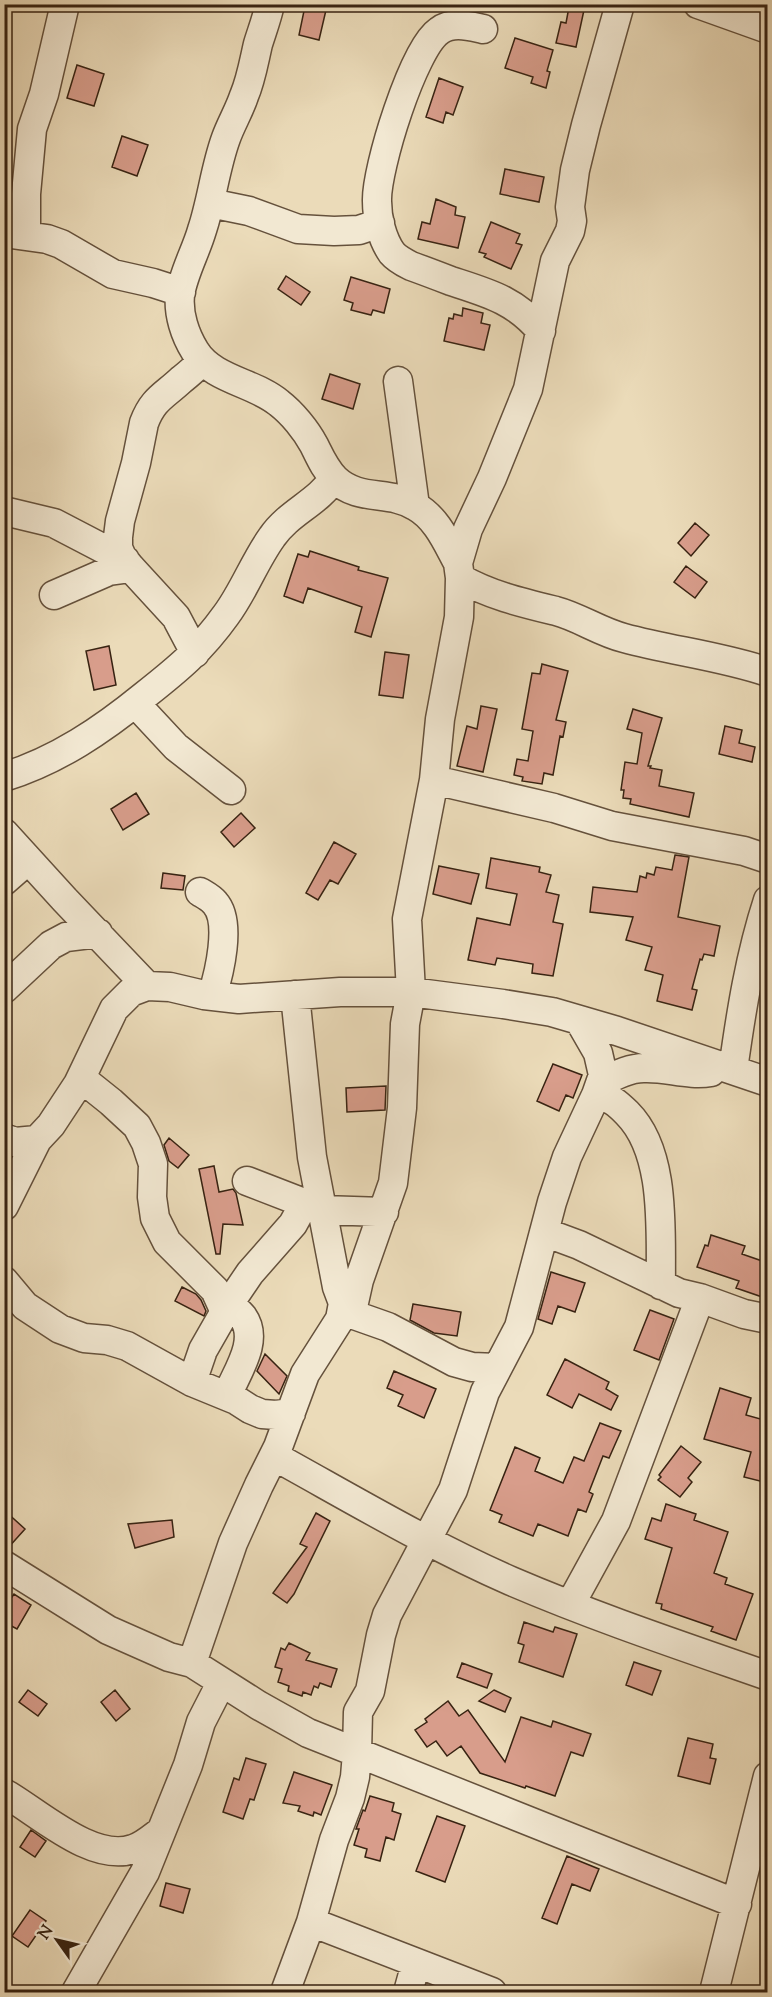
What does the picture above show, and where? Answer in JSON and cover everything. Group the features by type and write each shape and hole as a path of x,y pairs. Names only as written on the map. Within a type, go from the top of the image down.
{"street":[{"path":"65,4 44,94 32,129 26,194 15,234 61,244 113,274 181,292"},
{"path":"270,4 245,95 226,138 210,203 181,292 181,316 188,338 197,354 215,370 280,403 302,427 313,443 321,462 334,478 355,492 388,496 415,506 434,522 459,571 484,591 558,612 619,637 664,649 740,662 768,672"},
{"path":"192,1663 233,1543 276,1452 305,1374 353,1306 359,1280 393,1183 402,1108 405,1024 411,992 407,919 434,780 440,719 459,617 459,571 468,529 492,478 528,389 555,261 570,231 572,221 570,207 575,170 620,4"},
{"path":"698,4 768,29"},
{"path":"483,29 452,25 440,30 432,37 415,63 383,159 377,199 380,224 393,254 399,259 411,266 494,295 524,313 541,331"},
{"path":"210,203 249,212 298,229 351,230 380,224"},
{"path":"195,653 176,617 128,564 118,548 119,529 149,411 156,400 180,382 202,360"},
{"path":"398,381 415,506"},
{"path":"4,777 55,758 93,735 167,679 195,653 228,613 272,536 288,519 327,489 334,478"},
{"path":"4,511 54,523 128,564"},
{"path":"54,595 128,564"},
{"path":"135,703 176,747 231,790"},
{"path":"434,780 555,808 612,826 744,851 768,859"},
{"path":"4,833 147,986"},
{"path":"4,881 28,860"},
{"path":"200,892 215,902 221,912 223,923 223,942 212,996"},
{"path":"727,1068 759,926 768,900"},
{"path":"4,989 51,945 66,937 98,933"},
{"path":"4,1206 37,1140 65,1106 81,1078 114,1009 132,992 147,986 170,987 239,999 411,992 503,1004 552,1012 768,1082"},
{"path":"295,995 302,1044 313,1207 337,1287 348,1315"},
{"path":"285,1992 311,1922 334,1840 350,1798 355,1777 358,1712 370,1691 387,1615 453,1490 485,1392 519,1327 567,1156 603,1075 598,1053 579,1020"},
{"path":"598,1090 625,1071 643,1067 695,1074 727,1068"},
{"path":"81,1078 105,1096 137,1126 146,1143 153,1164 152,1197 155,1218 167,1242 215,1290 227,1308 243,1318 249,1337 246,1353 227,1396"},
{"path":"598,1090 631,1117 645,1139 655,1169 659,1194 661,1285"},
{"path":"4,1138 15,1142 37,1140"},
{"path":"247,1181 313,1207 384,1212"},
{"path":"192,1382 203,1350 250,1273 293,1224 313,1207"},
{"path":"544,1232 579,1245 679,1293 744,1314 768,1319"},
{"path":"4,1281 25,1305 60,1329 84,1338 127,1346 192,1382 227,1396 262,1414 291,1413"},
{"path":"570,1605 616,1521 700,1298"},
{"path":"348,1315 388,1327 454,1362 472,1367 497,1368"},
{"path":"262,1414 276,1452 428,1541 511,1581 570,1605 768,1676"},
{"path":"4,1565 108,1630 168,1657 192,1663 221,1683 308,1733 737,1904"},
{"path":"76,1992 145,1872 188,1765 201,1722 221,1683"},
{"path":"714,1992 768,1776"},
{"path":"8,1800 87,1845 103,1849 114,1851 135,1849 160,1832"},
{"path":"311,1922 492,1992"},
{"path":"408,1992 416,1963"}],"building":[{"path":"305,6 326,10 319,40 299,35"},
{"path":"569,7 584,10 576,47 556,43 561,22 566,23"},
{"path":"515,38 553,50 547,71 550,72 546,88 531,83 533,77 505,68"},
{"path":"77,65 104,74 94,106 67,98"},
{"path":"439,78 463,87 453,115 446,112 443,123 426,117"},
{"path":"122,136 148,145 137,176 112,167"},
{"path":"505,169 544,177 539,202 500,194"},
{"path":"436,199 456,207 455,215 465,217 458,248 418,239 422,222 430,224"},
{"path":"491,222 520,234 516,243 522,245 511,269 484,257 486,254 479,252"},
{"path":"286,276 310,292 301,305 278,289"},
{"path":"351,277 390,289 384,313 373,310 371,315 351,310 353,303 344,300"},
{"path":"463,308 483,313 481,323 490,325 484,350 444,341 449,318 453,319 454,314 462,316"},
{"path":"330,374 360,384 353,409 322,399"},
{"path":"695,523 709,535 691,556 678,543"},
{"path":"310,551 359,567 358,570 388,578 371,637 355,632 362,607 308,588 303,603 284,596 298,554 308,557"},
{"path":"686,566 707,582 695,598 674,582"},
{"path":"109,646 116,685 94,690 86,651"},
{"path":"385,652 409,655 403,698 379,695"},
{"path":"542,664 568,671 556,720 566,722 563,737 560,736 553,775 544,773 542,784 522,781 523,777 514,775 517,759 528,761 533,731 522,729 532,673 540,674"},
{"path":"481,706 497,709 483,772 457,766 467,726 477,729"},
{"path":"633,709 662,718 648,766 662,770 659,786 694,793 689,817 630,804 631,799 623,798 624,790 621,790 625,762 637,764 642,733 627,729"},
{"path":"725,726 742,730 739,743 755,747 752,762 719,754"},
{"path":"136,793 149,814 123,830 111,809"},
{"path":"241,813 255,828 234,847 221,832"},
{"path":"334,842 356,854 338,884 330,880 318,900 306,893"},
{"path":"675,855 689,857 678,917 720,926 714,956 704,954 702,960 700,959 692,989 697,990 692,1010 657,1001 663,975 645,970 652,947 626,940 633,917 590,912 593,887 637,892 640,876 646,878 647,873 654,875 656,867 672,870"},
{"path":"491,858 540,867 539,872 551,875 546,892 559,895 553,922 563,924 553,976 532,973 533,964 497,958 495,965 468,960 477,918 510,925 517,894 486,888"},
{"path":"439,866 479,874 471,904 433,894"},
{"path":"163,873 185,876 183,890 161,888"},
{"path":"553,1064 582,1075 573,1098 566,1095 559,1111 537,1101"},
{"path":"386,1086 385,1110 347,1112 346,1088"},
{"path":"169,1138 189,1155 178,1168 169,1161 164,1145"},
{"path":"214,1166 219,1192 233,1189 236,1193 243,1225 223,1224 220,1254 216,1254 199,1169"},
{"path":"711,1235 745,1246 742,1254 768,1263 768,1299 736,1288 739,1281 697,1267"},
{"path":"551,1272 585,1283 575,1312 558,1306 552,1324 538,1319"},
{"path":"182,1287 196,1294 201,1300 206,1311 204,1316 175,1301"},
{"path":"413,1304 461,1312 457,1336 434,1333 410,1320"},
{"path":"650,1310 674,1319 659,1360 634,1350"},
{"path":"265,1354 287,1376 279,1394 257,1371"},
{"path":"565,1359 609,1382 606,1389 618,1396 611,1410 579,1394 572,1408 547,1395"},
{"path":"394,1371 436,1389 424,1418 398,1406 403,1395 387,1388"},
{"path":"720,1388 751,1398 746,1415 768,1421 761,1447 768,1450 768,1483 744,1477 751,1452 704,1439"},
{"path":"600,1423 621,1431 609,1458 603,1456 589,1492 593,1494 586,1512 578,1509 568,1536 538,1524 533,1536 499,1522 502,1515 490,1510 515,1447 540,1458 535,1471 563,1483 574,1457 584,1461"},
{"path":"681,1446 701,1462 688,1478 692,1482 680,1497 658,1480 661,1477 659,1475"},
{"path":"666,1504 696,1514 694,1520 728,1532 714,1573 727,1578 725,1584 753,1594 736,1640 711,1631 713,1627 661,1609 662,1604 656,1603 672,1548 645,1539 652,1518 661,1521"},
{"path":"4,1510 25,1529 7,1549 4,1549"},
{"path":"316,1513 330,1521 294,1594 287,1603 273,1593 307,1547 300,1544"},
{"path":"172,1520 174,1537 135,1548 128,1524"},
{"path":"4,1592 12,1597 14,1594 31,1605 17,1629 4,1622"},
{"path":"524,1622 553,1632 555,1627 577,1634 563,1677 519,1662 524,1645 518,1643"},
{"path":"289,1643 310,1653 306,1660 337,1669 331,1687 320,1683 318,1688 314,1686 311,1695 303,1692 302,1696 288,1691 289,1686 278,1682 282,1669 275,1667 281,1648 285,1650"},
{"path":"634,1662 661,1671 652,1695 626,1685"},
{"path":"462,1663 492,1674 487,1688 457,1677"},
{"path":"28,1690 47,1704 38,1716 19,1702"},
{"path":"115,1690 130,1709 116,1721 101,1702"},
{"path":"494,1690 511,1698 505,1712 479,1701"},
{"path":"448,1701 459,1716 468,1710 505,1762 521,1717 551,1727 553,1721 591,1734 583,1756 571,1752 555,1796 480,1773 461,1746 447,1756 436,1741 427,1747 415,1730 427,1722 425,1719"},
{"path":"688,1738 713,1744 710,1758 716,1759 710,1784 678,1776"},
{"path":"246,1758 266,1764 254,1800 250,1799 243,1819 223,1812 234,1778 239,1780"},
{"path":"294,1772 332,1785 321,1815 314,1812 313,1816 298,1811 300,1806 283,1803"},
{"path":"370,1796 394,1803 392,1811 401,1814 394,1840 386,1837 380,1861 365,1857 367,1849 354,1845 359,1829 356,1829"},
{"path":"437,1816 465,1826 445,1882 416,1871"},
{"path":"31,1830 46,1841 35,1857 20,1847"},
{"path":"567,1856 599,1869 590,1891 572,1884 557,1924 542,1918"},
{"path":"166,1883 190,1889 183,1913 160,1906"},
{"path":"30,1910 46,1921 28,1947 12,1936"}]}
